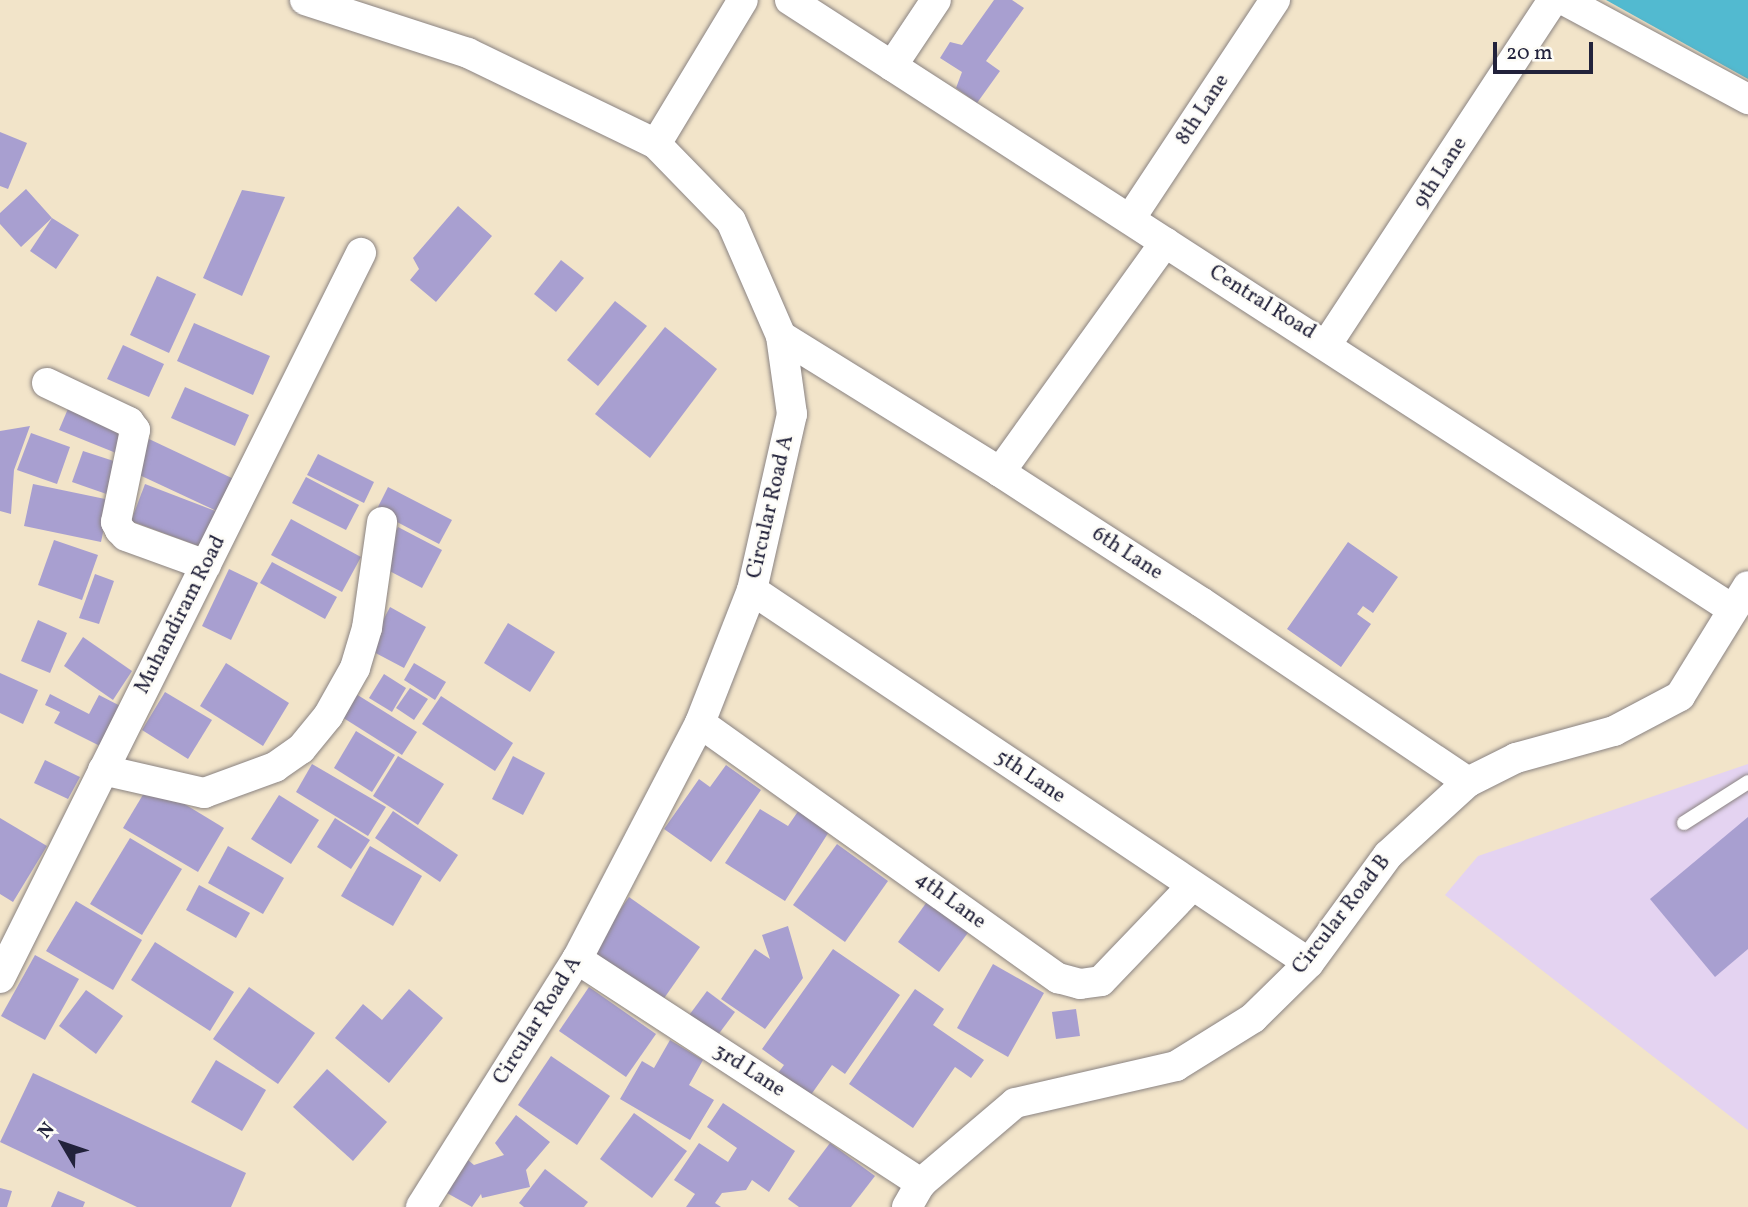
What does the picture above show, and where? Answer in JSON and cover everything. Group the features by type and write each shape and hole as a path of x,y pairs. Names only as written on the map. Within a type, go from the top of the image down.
{"street":[{"name":"Circular Road A","path":"305,0 468,53 656,144 731,221 781,336 792,414 752,590 700,723 578,959 425,1206"},
{"path":"656,144 743,0"},
{"name":"Central Road","path":"790,0 1327,344 1740,597"},
{"path":"892,66 936,0"},
{"name":"8th Lane","path":"1130,219 1275,0"},
{"name":"9th Lane","path":"1327,344 1553,0"},
{"path":"1564,0 1748,99"},
{"path":"1000,472 1165,242"},
{"name":"Muhandiram Road","path":"0,978 361,253"},
{"name":"6th Lane","path":"781,336 1000,472 1201,602 1468,782"},
{"path":"47,383 130,422 135,430 116,522 120,530 126,536 206,565"},
{"path":"103,770 204,793 275,768 301,750 328,716 355,668 367,628 382,522"},
{"name":"5th Lane","path":"752,590 1309,963"},
{"name":"Circular Road B","path":"914,1195 1016,1103 1177,1066 1253,1018 1309,963 1388,855 1468,782 1516,758 1614,731 1680,696 1740,597"},
{"name":"4th Lane","path":"700,723 1058,978 1080,984 1101,981 1192,886"},
{"name":"3rd Lane","path":"578,959 914,1195"}],"lane":[{"path":"1684,823 1748,782"}],"shaded area":[{"path":"1748,764 1748,1130 1445,895 1478,856"}],"water":[{"path":"1606,0 1748,0 1748,79"}],"building":[{"path":"994,0 1012,0 1024,8 986,61 1000,71 977,103 956,88 962,72 940,58 950,42 962,45"},
{"path":"0,132 27,143 8,189 0,186"},
{"path":"26,189 52,218 21,247 0,224 0,213"},
{"path":"242,190 285,197 242,296 203,278"},
{"path":"458,206 492,236 436,302 410,280 419,269 413,258"},
{"path":"52,218 79,235 56,269 30,251"},
{"path":"561,260 584,278 556,312 534,294"},
{"path":"157,276 196,294 169,353 130,335"},
{"path":"615,301 647,326 598,386 567,360"},
{"path":"194,323 270,356 253,395 177,361"},
{"path":"665,327 717,369 650,458 595,414"},
{"path":"123,345 164,364 149,397 107,379"},
{"path":"185,387 249,415 235,446 171,418"},
{"path":"70,404 127,428 116,453 59,430"},
{"path":"30,426 14,470 11,514 0,511 0,431"},
{"path":"31,433 70,447 57,484 17,470"},
{"path":"149,439 238,481 223,514 133,472"},
{"path":"83,451 126,465 115,497 72,482"},
{"path":"318,454 374,482 364,503 307,475"},
{"path":"306,477 359,505 346,530 292,503"},
{"path":"33,484 110,500 101,542 24,526"},
{"path":"145,484 218,512 204,548 131,521"},
{"path":"388,487 452,520 439,544 376,511"},
{"path":"291,519 361,557 342,592 271,555"},
{"path":"398,527 442,550 422,588 378,565"},
{"path":"54,540 98,555 82,600 38,585"},
{"path":"1348,542 1398,577 1373,613 1363,606 1357,614 1371,624 1341,667 1287,629"},
{"path":"272,562 337,597 325,619 260,583"},
{"path":"229,569 258,583 231,640 202,626"},
{"path":"95,574 114,581 99,624 79,618"},
{"path":"390,607 426,627 404,668 368,649"},
{"path":"38,620 67,633 50,673 21,661"},
{"path":"508,623 555,652 530,692 484,663"},
{"path":"83,637 132,671 113,700 64,666"},
{"path":"226,663 289,703 263,746 200,706"},
{"path":"414,663 446,682 435,700 404,680"},
{"path":"0,673 38,690 23,724 0,713"},
{"path":"384,674 406,688 392,712 369,698"},
{"path":"410,688 428,699 414,720 396,708"},
{"path":"348,689 417,732 402,755 334,712"},
{"path":"165,692 212,720 188,759 142,730"},
{"path":"50,694 89,714 99,695 130,711 100,746 54,723 60,712 45,705"},
{"path":"441,696 513,743 495,771 422,724"},
{"path":"356,731 395,755 372,792 334,768"},
{"path":"398,756 444,784 418,825 373,796"},
{"path":"513,756 545,773 523,815 492,799"},
{"path":"45,760 80,777 68,799 34,783"},
{"path":"312,764 386,807 368,836 296,792"},
{"path":"726,765 761,790 711,862 664,829 699,779 710,787"},
{"path":"150,783 224,828 198,872 123,828"},
{"path":"279,795 319,820 291,864 251,839"},
{"path":"801,807 832,827 785,901 725,863 760,809 788,826"},
{"path":"393,811 458,855 440,882 375,838"},
{"path":"1748,817 1748,949 1715,977 1650,899"},
{"path":"0,818 47,846 13,902 0,894"},
{"path":"335,818 370,840 351,869 317,847"},
{"path":"130,838 182,869 142,935 90,904"},
{"path":"837,844 888,881 845,942 793,905"},
{"path":"228,846 284,878 263,914 208,883"},
{"path":"370,846 422,876 393,926 341,896"},
{"path":"199,885 250,913 236,938 186,910"},
{"path":"629,897 700,947 660,1004 589,954"},
{"path":"929,899 970,930 939,972 898,942"},
{"path":"76,901 142,940 113,990 46,951"},
{"path":"788,926 803,978 765,1029 721,999 755,949 770,959 762,935"},
{"path":"155,942 234,992 210,1031 131,980"},
{"path":"833,949 900,995 845,1074 832,1065 808,1099 776,1076 784,1065 762,1049"},
{"path":"35,955 79,979 45,1040 1,1016"},
{"path":"993,964 1044,993 1008,1057 957,1028"},
{"path":"249,987 315,1033 278,1084 213,1039"},
{"path":"589,987 656,1034 626,1077 559,1031"},
{"path":"409,989 443,1018 389,1083 335,1038 363,1004 382,1020"},
{"path":"915,989 944,1009 933,1025 984,1060 971,1078 955,1067 913,1128 849,1084"},
{"path":"86,990 123,1016 96,1054 59,1026"},
{"path":"707,991 735,1012 715,1039 687,1018"},
{"path":"1076,1009 1080,1036 1056,1039 1052,1012"},
{"path":"670,1040 703,1060 689,1085 714,1100 690,1140 620,1099 642,1061 654,1068"},
{"path":"551,1056 610,1096 577,1145 518,1105"},
{"path":"216,1060 266,1090 242,1131 191,1102"},
{"path":"327,1069 387,1122 353,1161 293,1107"},
{"path":"33,1073 246,1173 231,1207 137,1207 0,1142"},
{"path":"723,1103 795,1151 769,1192 752,1180 746,1190 722,1193 715,1203 721,1207 686,1207 695,1194 674,1180 699,1143 728,1162 737,1148 707,1127"},
{"path":"634,1113 687,1151 652,1198 600,1159"},
{"path":"516,1115 550,1142 526,1170 530,1187 482,1198 481,1194 472,1207 447,1193 468,1160 474,1165 504,1155 495,1143"},
{"path":"830,1143 875,1176 851,1207 799,1207 788,1199"},
{"path":"545,1169 588,1202 584,1207 524,1207 519,1203"},
{"path":"0,1188 12,1191 7,1207 0,1207"},
{"path":"58,1191 85,1202 83,1207 51,1207"}]}
